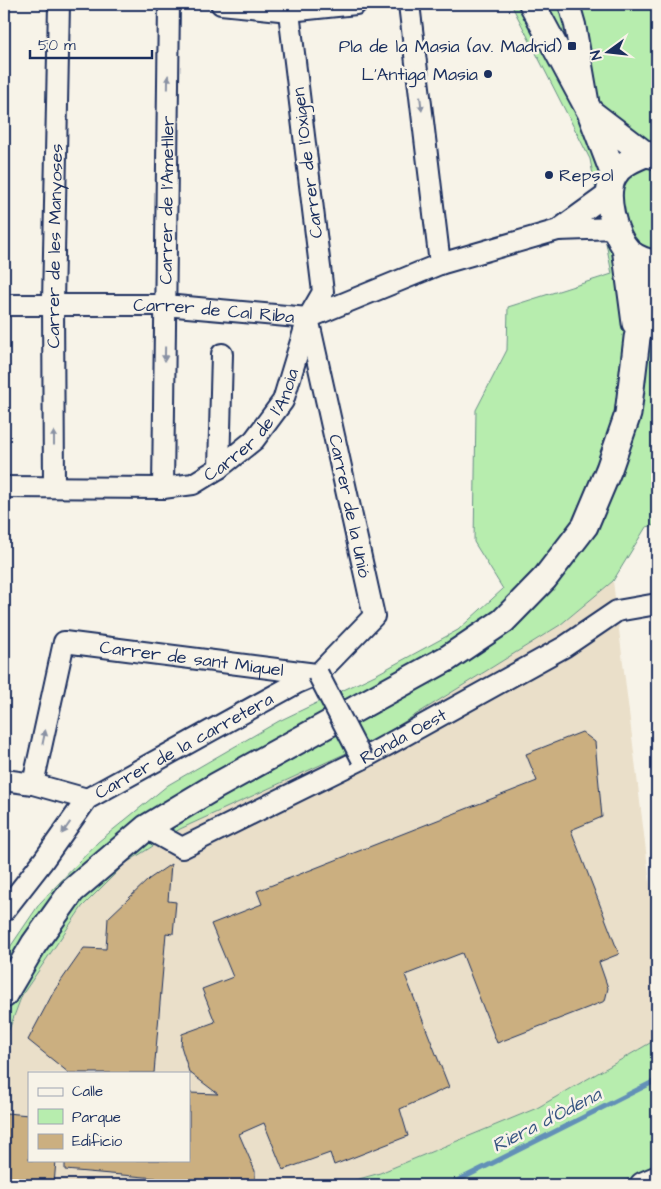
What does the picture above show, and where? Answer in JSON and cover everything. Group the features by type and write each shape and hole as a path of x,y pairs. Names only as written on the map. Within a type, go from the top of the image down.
{"street":[{"name":"Carrer de les Manyoses","path":"54,487 53,304 59,4"},
{"name":"Carrer de l'Ametller","path":"163,488 169,4"},
{"path":"221,4 289,8 356,4"},
{"path":"409,4 440,264"},
{"path":"532,4 590,112 651,155"},
{"path":"569,4 576,25 590,112 611,184 637,338"},
{"name":"Carrer de l'Oxigen","path":"289,8 323,292 308,318"},
{"path":"611,184 627,163 651,155"},
{"name":"Carrer de Cal Riba","path":"558,230 611,184"},
{"name":"Carrer de Cal Riba","path":"4,305 165,305 308,318 440,264 558,230 620,238"},
{"path":"4,995 34,944 72,891 146,828 216,786 448,658 503,622 545,578 585,526 609,469 628,414 637,338 656,263 638,258 620,238"},
{"name":"Carrer de l'Anoia","path":"4,487 163,488 193,484 218,468 254,440 283,401 308,318"},
{"name":"Carrer de la Unió","path":"298,683 318,674 374,616 308,318"},
{"path":"218,468 222,354"},
{"name":"Ronda Oest","path":"146,828 182,848 362,759 564,647 617,611 657,604"},
{"name":"Carrer de sant Miquel","path":"33,784 64,642 318,674"},
{"path":"318,674 362,759"},
{"name":"Carrer de la carretera","path":"4,911 43,861 87,799 298,683"},
{"path":"4,780 33,784 87,799"},
{"path":"643,1185 657,1180"}],"shaded area":[{"path":"613,581 657,941 657,1039 537,1108 380,1173 338,1185 4,1185 4,1043 22,995 82,907 126,863 180,829 375,740 560,625"}],"green space":[{"path":"511,4 657,4 657,525 646,527 613,581 560,625 375,740 180,829 126,863 82,907 22,995 4,1043 4,956 40,903 98,842 168,785 279,721 377,674 458,630 503,589 474,542 476,410 507,350 508,307 612,274 590,159"},
{"path":"657,1039 657,1166 615,1185 338,1185 380,1173 537,1108"}],"building":[{"path":"582,732 595,742 602,817 571,830 619,954 599,962 608,988 605,1001 497,1043 462,953 405,975 449,1087 400,1109 408,1136 334,1165 330,1153 283,1170 264,1123 239,1134 255,1171 255,1185 155,1185 156,1178 65,1170 65,1162 190,1162 190,1093 218,1094 189,1072 181,1046 182,1034 215,1022 202,989 233,977 211,924 262,904 257,891 537,781 526,754"},
{"path":"171,864 168,901 176,902 173,934 166,933 154,1072 68,1072 28,1040 54,991 84,948 106,949 108,918 149,879"},
{"path":"6,1113 28,1115 28,1162 56,1162 54,1185 4,1185"}],"waterway":[{"name":"Riera d'Òdena","path":"449,1185 657,1080"}],"place":[{"name":"Pla de la Masia (av. Madrid)","path":"572,46"},
{"name":"L'Antiga Masia","path":"488,74"},
{"name":"Repsol","path":"549,175"}]}
